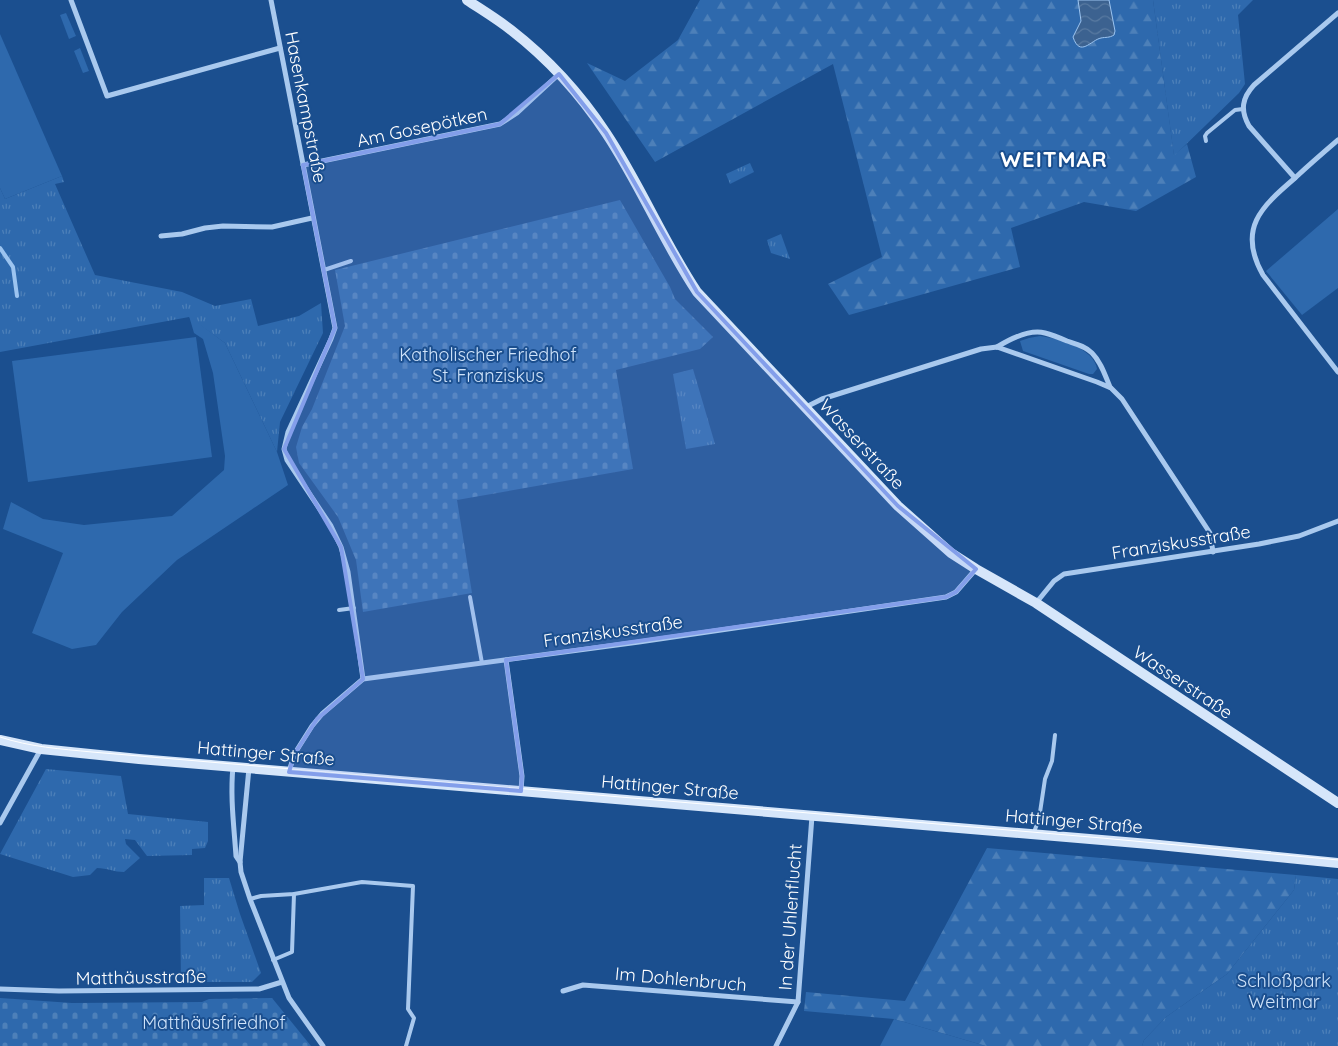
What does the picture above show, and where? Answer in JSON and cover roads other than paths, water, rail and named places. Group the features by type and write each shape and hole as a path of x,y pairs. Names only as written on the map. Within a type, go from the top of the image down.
{"main road":[{"name":"Wasserstraße","path":"467,0 513,31 535,49 559,74 606,133 680,266 698,292 898,506 951,553 1036,603 1338,803"},
{"name":"Hattinger Straße","path":"0,740 41,749 233,767 1033,834 1338,862"}],"street":[{"path":"71,0 106,96 280,48"},
{"name":"Hasenkampstraße","path":"272,0 334,328 332,339 288,432 284,448 287,460 331,526 341,547 348,572 364,679"},
{"path":"1295,178 1249,126 1244,117 1243,104 1248,91 1338,13"},
{"name":"Am Gosepötken","path":"303,166 500,124 517,113 559,74"},
{"path":"1338,140 1277,194 1258,214 1252,232 1253,253 1256,263 1338,372"},
{"path":"161,236 223,226 272,227 312,218"},
{"path":"805,407 822,399 880,380 981,349 997,347 1008,340 1027,334 1043,332 1077,344 1084,347 1100,364 1111,388 1122,399 1210,534 1213,552"},
{"path":"997,347 1111,388"},
{"name":"Franziskusstraße","path":"1036,603 1057,578 1069,573 1213,552 1299,536 1338,521"},
{"name":"Franziskusstraße","path":"364,679 946,597 956,592 976,569"},
{"path":"506,660 522,776 521,791"},
{"path":"289,772 295,753 312,726 322,714 364,679"},
{"path":"0,823 41,749"},
{"path":"233,767 232,806 236,856 240,862"},
{"path":"249,768 240,862 241,872 289,998 323,1046"},
{"name":"In der Uhlenflucht","path":"776,1046 798,1002 812,816"},
{"name":"Matthäusstraße","path":"0,989 59,991 260,989 282,982"},
{"name":"Im Dohlenbruch","path":"563,990 583,985 798,1002"}],"lane":[{"path":"1206,141 1205,136 1219,123 1235,110 1243,109"},
{"path":"324,270 351,261"},
{"path":"470,597 482,663"},
{"path":"339,610 354,608"},
{"path":"1033,834 1039,818 1045,779 1052,761 1055,735"},
{"path":"250,899 262,896 294,894 362,882 413,886 408,1009 414,1018 406,1046"},
{"path":"273,960 292,952 294,894"}],"water":[{"path":"1078,0 1109,0 1115,31 1114,35 1097,39 1086,46 1079,46 1073,37 1081,21"}],"waterway":[{"path":"0,248 13,267 17,296"}],"tram line":[{"path":"0,737 57,749 1102,838 1338,860"}],"district":[{"name":"WEITMAR","path":"1054,159"}],"park label":[{"name":"Katholischer Friedhof St. Franziskus","path":"488,364"},
{"name":"Schloßpark Weitmar","path":"1284,990"},
{"name":"Matthäusfriedhof","path":"214,1022"}]}
